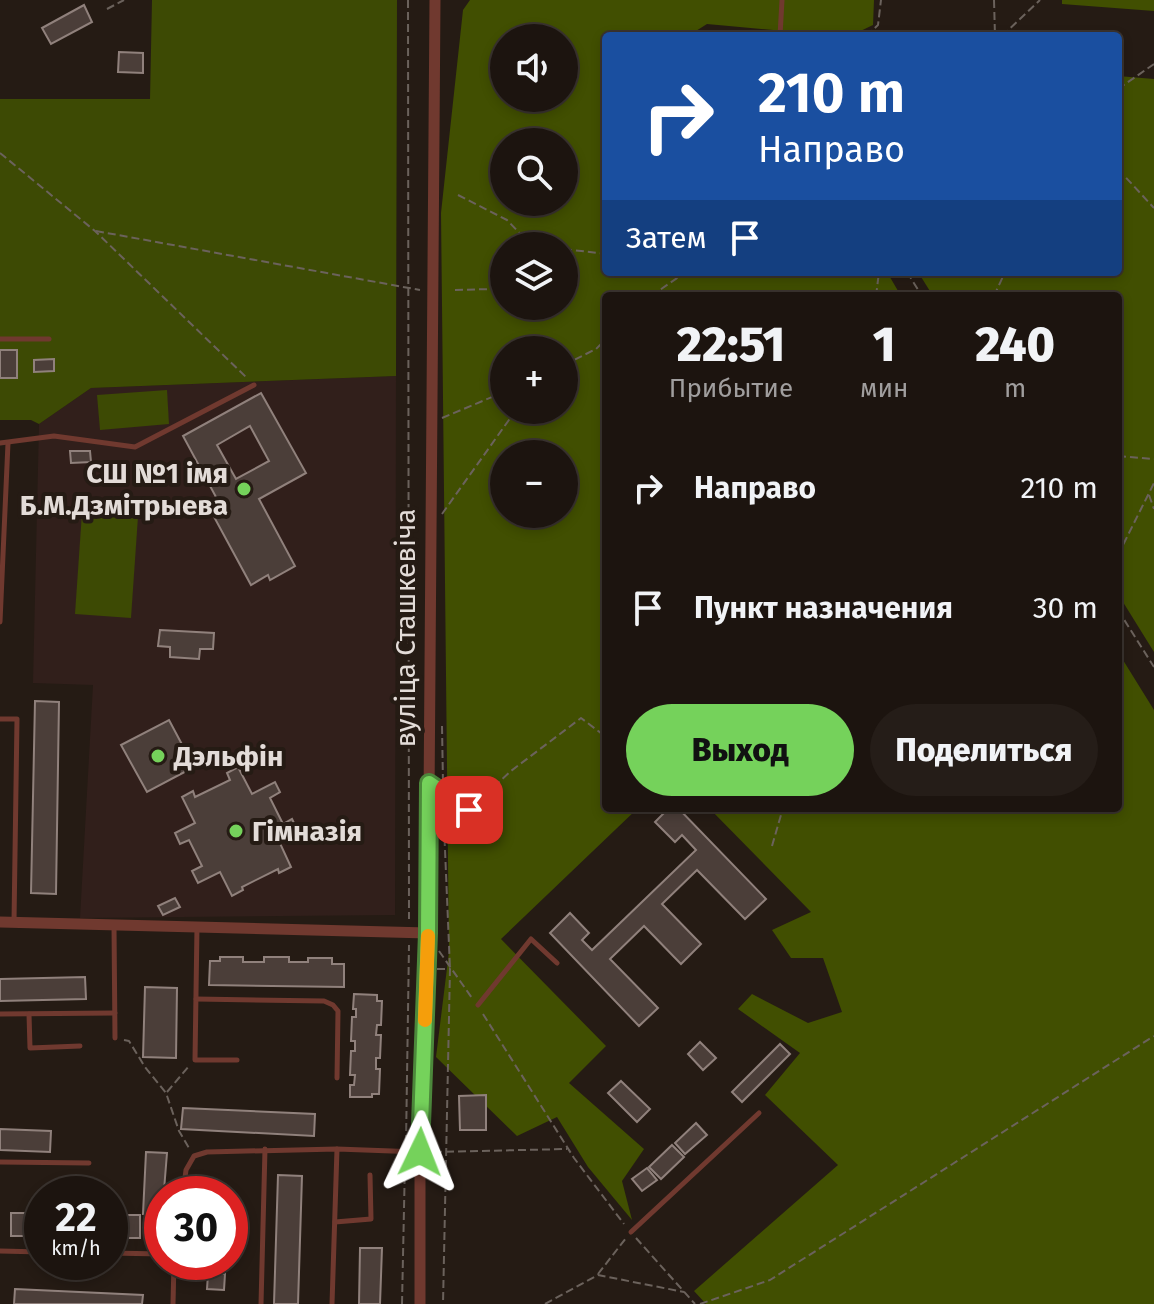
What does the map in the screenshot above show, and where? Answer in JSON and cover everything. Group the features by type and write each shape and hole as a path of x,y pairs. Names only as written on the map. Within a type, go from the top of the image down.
{"street":[{"name":"вуліца Сташкевіча","path":"420,1304 420,1152 428,933 435,0"},
{"path":"0,922 428,933"}],"lane":[{"path":"780,32 782,0"},
{"path":"0,339 49,339"},
{"path":"0,443 54,436 135,447 254,385"},
{"path":"0,622 8,443"},
{"path":"0,719 17,719 14,923"},
{"path":"429,783 469,810"},
{"path":"114,925 115,1038"},
{"path":"197,926 195,1060 237,1060"},
{"path":"478,1005 531,939 557,963"},
{"path":"196,999 324,1001 333,1005 338,1011 337,1078"},
{"path":"0,1014 115,1013"},
{"path":"29,1014 30,1048 80,1046"},
{"path":"631,1232 759,1113"},
{"path":"261,1304 265,1149"},
{"path":"332,1304 337,1149"},
{"path":"185,1176 194,1156 207,1152 337,1149 420,1152"},
{"path":"0,1162 89,1163"},
{"path":"335,1222 371,1219 370,1175"},
{"path":"0,1251 24,1252"},
{"path":"173,1304 174,1280"}],"path":[{"path":"107,9 124,0"},
{"path":"402,1304 409,933 408,0"},
{"path":"870,32 878,25 881,0"},
{"path":"994,0 995,32"},
{"path":"1006,32 1040,0"},
{"path":"1122,86 1154,64"},
{"path":"0,153 95,231 254,385"},
{"path":"1122,173 1154,208"},
{"path":"458,195 507,220 519,232"},
{"path":"95,231 431,292"},
{"path":"578,251 602,254"},
{"path":"657,292 682,276"},
{"path":"455,290 490,289"},
{"path":"578,358 602,343"},
{"path":"438,420 490,398"},
{"path":"439,518 506,424"},
{"path":"1122,456 1154,459"},
{"path":"1122,547 1154,483"},
{"path":"1149,494 1154,509"},
{"path":"1122,616 1154,667"},
{"path":"444,835 511,771 581,718 602,734"},
{"path":"443,793 450,969 443,1304"},
{"path":"772,846 782,812"},
{"path":"408,968 450,969 478,1005 567,1149 631,1232 695,1304"},
{"path":"700,1304 770,1280 1154,1036"},
{"path":"115,1038 129,1041 166,1093 179,1131 194,1156"},
{"path":"166,1093 195,1060"},
{"path":"420,1152 567,1149"},
{"path":"545,1304 598,1275 631,1232"},
{"path":"598,1275 685,1292"}],"shaded area":[{"path":"396,376 395,915 80,918 93,685 33,683 39,424 91,388"}],"green space":[{"path":"152,0 397,0 396,376 91,388 39,424 31,420 0,420 0,99 150,99"},
{"path":"470,0 874,0 873,25 858,32 796,32 707,24 694,32 602,32 602,276 889,276 899,292 602,292 602,812 634,812 501,939 606,1046 569,1083 644,1149 622,1181 632,1220 588,1167 557,1117 517,1136 436,1057 449,952 441,213 463,10"},
{"path":"1062,0 1154,0 1154,11 1062,4"},
{"path":"1122,76 1154,79 1154,652 1122,600 1122,292 930,292 920,276 1122,276"},
{"path":"167,390 169,424 100,430 97,395"},
{"path":"83,498 139,502 131,618 75,614"},
{"path":"1122,658 1154,710 1154,1304 706,1304 694,1291 838,1165 765,1095 800,1053 738,1009 752,994 808,1023 842,1012 823,958 791,958 772,930 811,912 713,812 1122,812"}],"building":[{"path":"84,5 92,22 51,44 42,28"},
{"path":"119,52 143,53 143,73 118,72"},
{"path":"0,350 17,350 17,378 0,378"},
{"path":"54,359 54,371 34,372 34,360"},
{"name":"СШ №1 імя Б.М.Дзмітрыева","path":"261,393 306,473 259,499 295,566 270,580 268,575 251,585 213,515 223,510 183,436","holes":["250,426 269,461 236,479 217,445"]},
{"path":"70,451 90,451 91,462 71,463"},
{"path":"160,630 214,633 213,649 200,649 199,659 170,657 170,647 158,646"},
{"path":"35,701 59,702 56,894 31,893"},
{"name":"Дэльфін","path":"169,720 194,767 147,792 121,745"},
{"name":"Гімназія","path":"238,767 252,794 275,782 280,792 270,798 283,824 292,819 297,829 278,839 291,867 279,873 278,869 242,887 243,890 232,896 220,872 198,883 192,871 202,866 189,840 180,844 175,833 195,823 182,797 193,791 195,797 230,780 227,773"},
{"path":"665,812 682,812 766,899 745,919 697,870 662,904 701,944 681,964 644,926 610,959 658,1008 639,1026 550,933 570,913 589,933 582,940 592,950 696,850 682,835 675,842 655,822"},
{"path":"175,898 180,907 163,915 158,906"},
{"path":"220,957 243,957 243,962 264,962 264,957 289,957 289,962 332,958 332,964 344,964 344,987 209,985 210,961 220,961"},
{"path":"85,977 86,999 0,1001 0,979"},
{"path":"145,987 177,988 176,1058 143,1057"},
{"path":"354,994 377,995 377,1001 382,1001 381,1025 377,1025 376,1035 381,1035 380,1058 376,1058 376,1069 380,1069 379,1094 372,1094 372,1097 350,1097 350,1085 354,1085 355,1075 350,1075 351,1051 355,1051 355,1041 351,1041 352,1017 356,1017"},
{"path":"700,1042 716,1058 703,1070 688,1054"},
{"path":"780,1044 790,1054 742,1102 732,1092"},
{"path":"621,1081 650,1109 637,1122 608,1093"},
{"path":"486,1095 486,1130 460,1130 459,1096"},
{"path":"183,1108 315,1114 314,1136 181,1129"},
{"path":"696,1123 707,1135 685,1154 675,1143"},
{"path":"0,1129 51,1131 50,1152 0,1150"},
{"path":"672,1145 684,1157 661,1179 649,1167"},
{"path":"146,1152 167,1153 165,1176 145,1176"},
{"path":"647,1168 657,1180 642,1191 632,1179"},
{"path":"278,1175 302,1176 298,1304 274,1304"},
{"path":"11,1213 24,1213 24,1236 11,1236"},
{"path":"128,1215 140,1215 140,1238 128,1238"},
{"path":"360,1248 382,1248 380,1304 359,1304"},
{"path":"208,1280 225,1280 224,1290 207,1289"},
{"path":"15,1289 143,1295 142,1304 14,1304"}],"slow traffic":[{"path":"425,1020 428,936"}],"place":[{"name":"СШ №1 імя Б.М.Дзмітрыева","path":"244,489"},
{"name":"Дэльфін","path":"158,756"},
{"name":"Гімназія","path":"236,831"}],"route":[{"path":"420,1152 428,933 429,783 469,810"}]}
